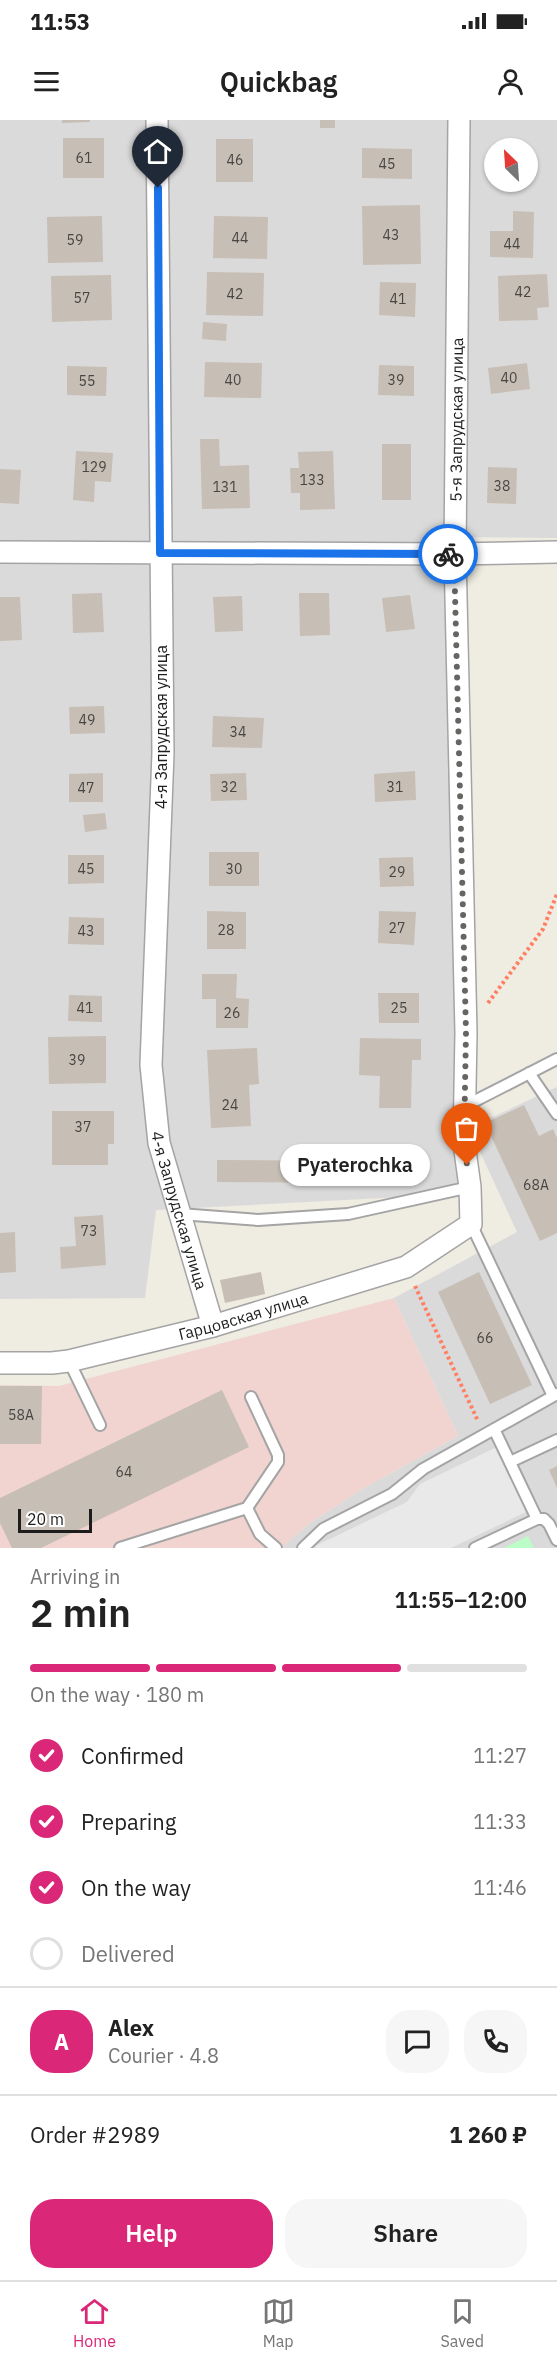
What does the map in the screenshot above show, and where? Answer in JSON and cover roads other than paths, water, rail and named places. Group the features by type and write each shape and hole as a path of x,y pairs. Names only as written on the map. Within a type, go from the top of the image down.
{"street":[{"name":"4-я Запрудская улица","path":"157,120 163,753 151,1065 159,1143 213,1326"},
{"name":"5-я Запрудская улица","path":"459,120 454,554 466,1032 464,1143 470,1187 471,1224"},
{"path":"0,552 454,554 557,552"},
{"name":"Гарцовская улица","path":"0,1363 69,1361 213,1326 406,1267 471,1224"}],"lane":[{"path":"465,1106 557,1059"},
{"path":"529,1073 557,1114"},
{"path":"180,1214 258,1220 348,1214 470,1187"},
{"path":"303,1548 323,1529 392,1494 423,1469 555,1395 471,1224"},
{"path":"69,1361 100,1425"},
{"path":"120,1548 247,1508 278,1462 278,1455 251,1397"},
{"path":"494,1429 537,1518"},
{"path":"510,1462 557,1440"},
{"path":"247,1508 260,1534 276,1548"},
{"path":"475,1548 537,1518 544,1519 549,1524 557,1540"}],"place":[{"name":"Pyaterochka","path":"467,1165"}]}
